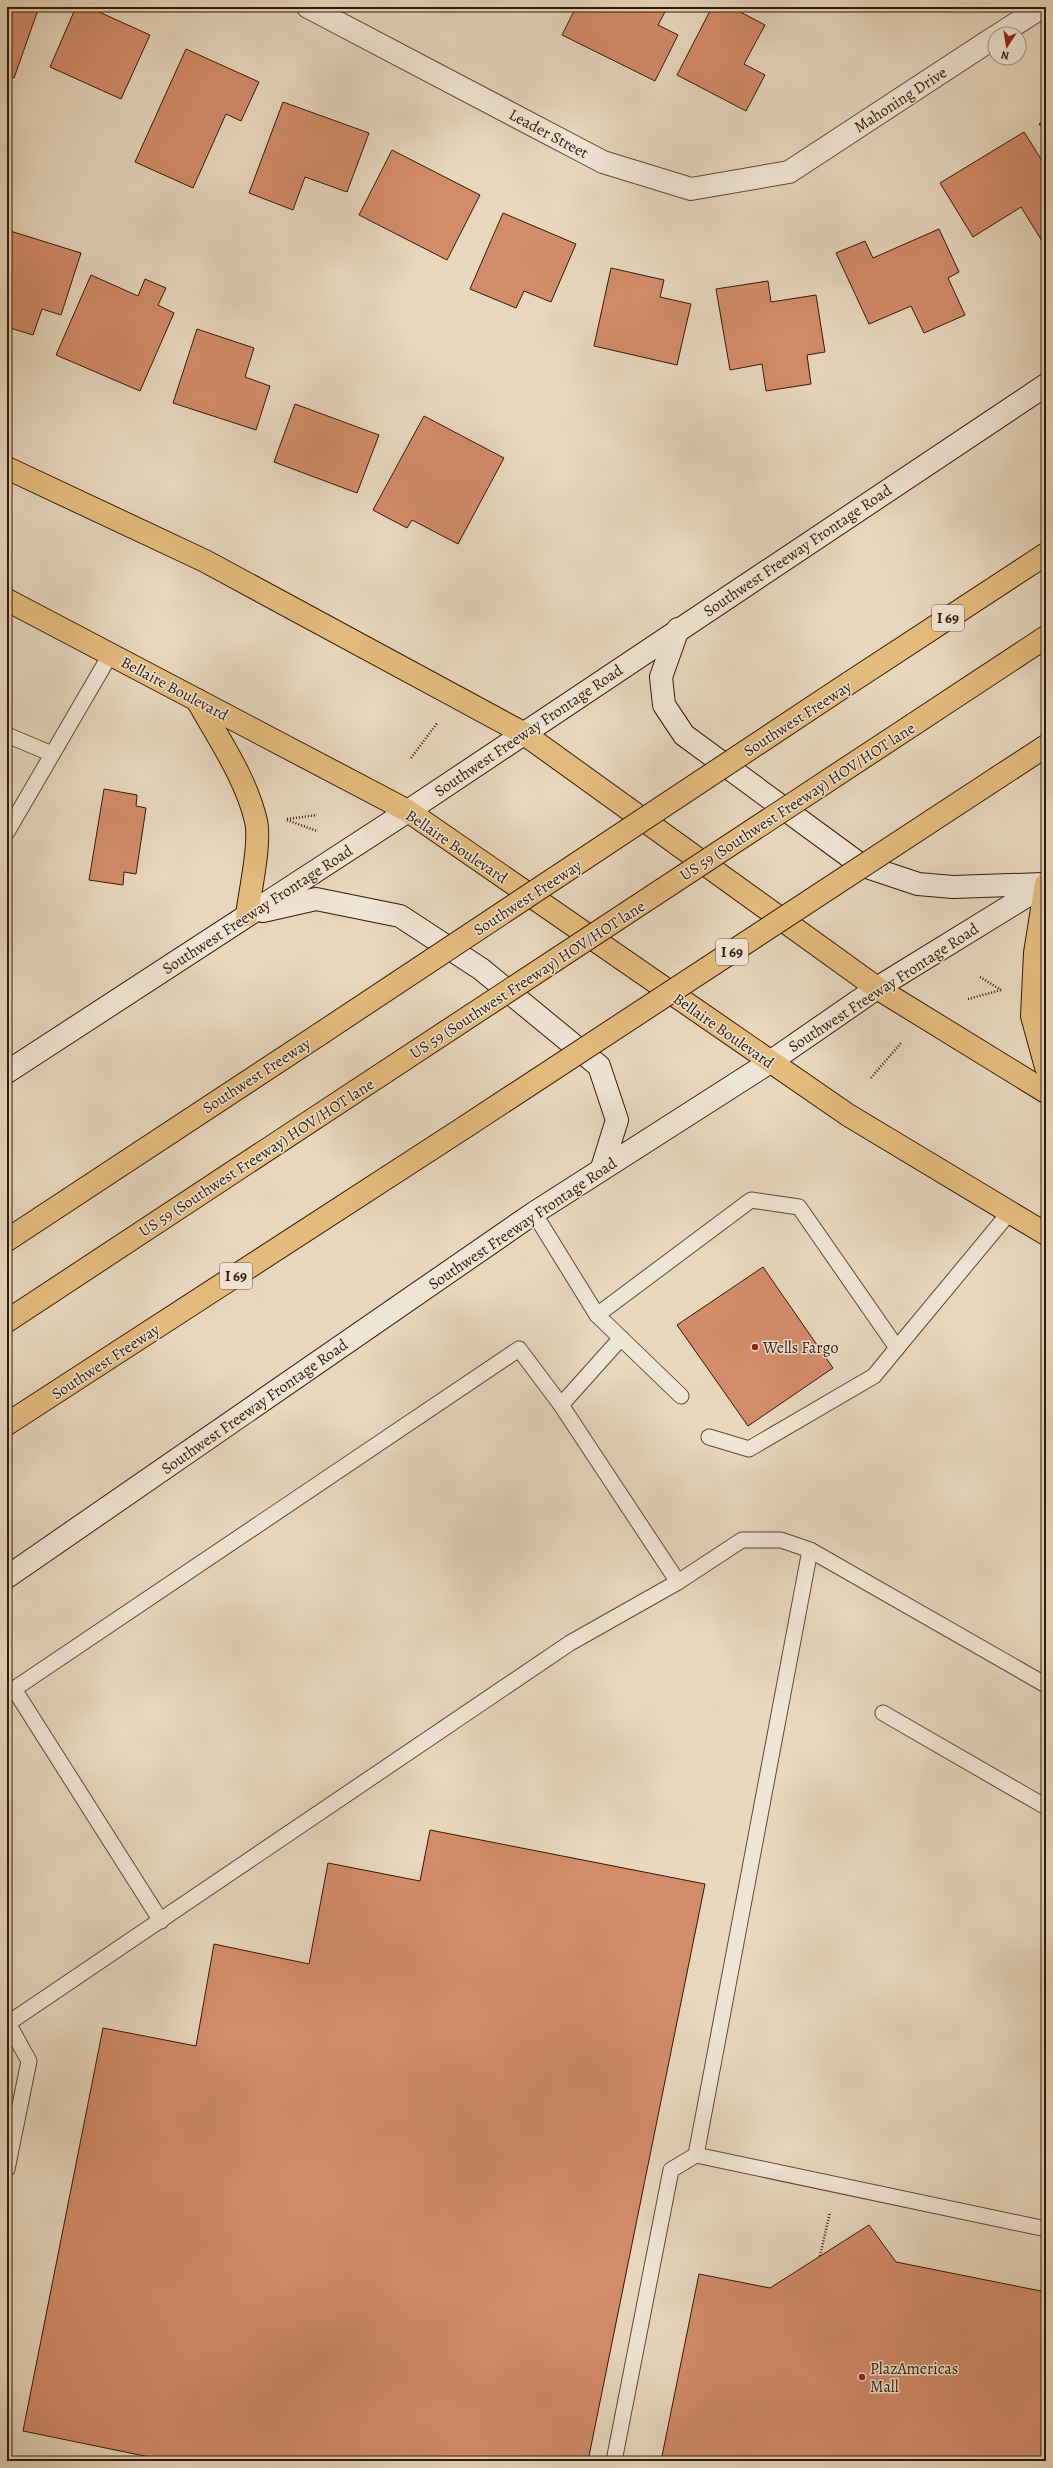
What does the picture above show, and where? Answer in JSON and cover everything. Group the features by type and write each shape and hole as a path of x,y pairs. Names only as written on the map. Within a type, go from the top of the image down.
{"main road":[{"name":"Leader Street","path":"308,7 603,162 691,189 789,172 806,161"},
{"path":"1012,26 1042,7"},
{"name":"Mahoning Drive","path":"806,161 987,43"},
{"name":"Southwest Freeway Frontage Road","path":"7,1072 408,811 678,629 1046,385"},
{"path":"7,468 205,561 523,733 877,988 1046,1092"},
{"name":"Southwest Freeway","path":"7,1240 1046,554"},
{"name":"Bellaire Boulevard","path":"7,600 408,811 848,1115 1046,1234"},
{"path":"678,629 661,678 664,705 684,735 861,865 918,884 953,886 1046,884 1035,953 1032,1016 1039,1048 1046,1067"},
{"name":"US 59 (Southwest Freeway) HOV/HOT lane","path":"7,1321 1046,637"},
{"path":"197,700 242,784 256,822 256,846 247,915 316,899 400,916 481,969 599,1066 617,1120 602,1168"},
{"name":"Southwest Freeway","path":"7,1424 465,1127 1046,746"},
{"name":"Southwest Freeway Frontage Road","path":"7,1577 534,1213 602,1168 770,1062 877,988 1046,884"}],"lane":[{"path":"7,832 110,654"},
{"path":"7,735 52,754"},
{"path":"598,1315 751,1200 799,1207 898,1348"},
{"path":"709,1437 749,1449 874,1376 1010,1212"},
{"path":"534,1213 598,1315 681,1396"},
{"path":"561,1404 621,1338"},
{"path":"161,1921 14,1690 519,1349 561,1404 678,1582"},
{"path":"7,2169 29,2061 8,2024 570,1643 678,1582 742,1540 781,1540 810,1550 1046,1684"},
{"path":"696,2155 810,1550"},
{"path":"883,1713 1046,1807"},
{"path":"614,2461 671,2170 696,2155 1046,2229"}],"path":[{"path":"411,758 440,720"},
{"path":"317,815 285,819 317,831"},
{"path":"968,999 1001,990 980,977"},
{"path":"872,1078 901,1043"},
{"path":"820,2256 836,2185"}],"building":[{"path":"7,7 39,7 14,78 7,75"},
{"path":"76,7 88,7 150,35 121,99 50,67"},
{"path":"576,7 660,7 666,10 658,25 678,35 655,81 562,35"},
{"path":"712,7 731,7 765,25 744,64 765,75 746,111 677,75"},
{"path":"186,49 259,82 241,121 226,114 193,188 135,162"},
{"path":"283,102 369,133 347,192 305,177 293,210 249,193"},
{"path":"1046,119 1046,133 1039,124"},
{"path":"1024,132 1046,167 1046,238 1042,241 1021,207 973,237 940,183"},
{"path":"392,150 480,195 447,260 359,215"},
{"path":"503,213 576,244 551,302 524,291 516,308 470,289"},
{"path":"939,229 959,272 948,278 965,315 924,333 911,306 869,324 836,253 865,241 873,258"},
{"path":"7,230 81,253 61,315 42,309 33,335 7,327"},
{"path":"611,268 664,280 660,297 691,304 677,365 594,346"},
{"path":"91,275 138,296 145,279 166,288 158,305 174,313 140,391 56,355"},
{"path":"768,281 771,302 816,295 825,352 807,355 811,384 766,391 762,364 730,370 716,289"},
{"path":"197,329 254,348 245,377 270,386 256,430 173,403"},
{"path":"295,404 379,435 357,493 274,462"},
{"path":"424,416 504,458 458,544 412,520 407,528 373,510"},
{"path":"104,789 137,795 136,806 146,808 136,874 124,872 123,885 89,880"},
{"name":"Wells Fargo","path":"763,1267 833,1368 748,1426 677,1325"},
{"path":"430,1830 705,1884 588,2461 169,2461 23,2431 103,2028 196,2046 214,1944 309,1964 328,1863 420,1881"},
{"name":"PlazAmericas Mall","path":"869,2225 896,2262 1046,2292 1046,2461 661,2461 699,2274 770,2288"}],"place":[{"name":"Wells Fargo","path":"755,1347"},
{"name":"PlazAmericas Mall","path":"862,2377"}]}
